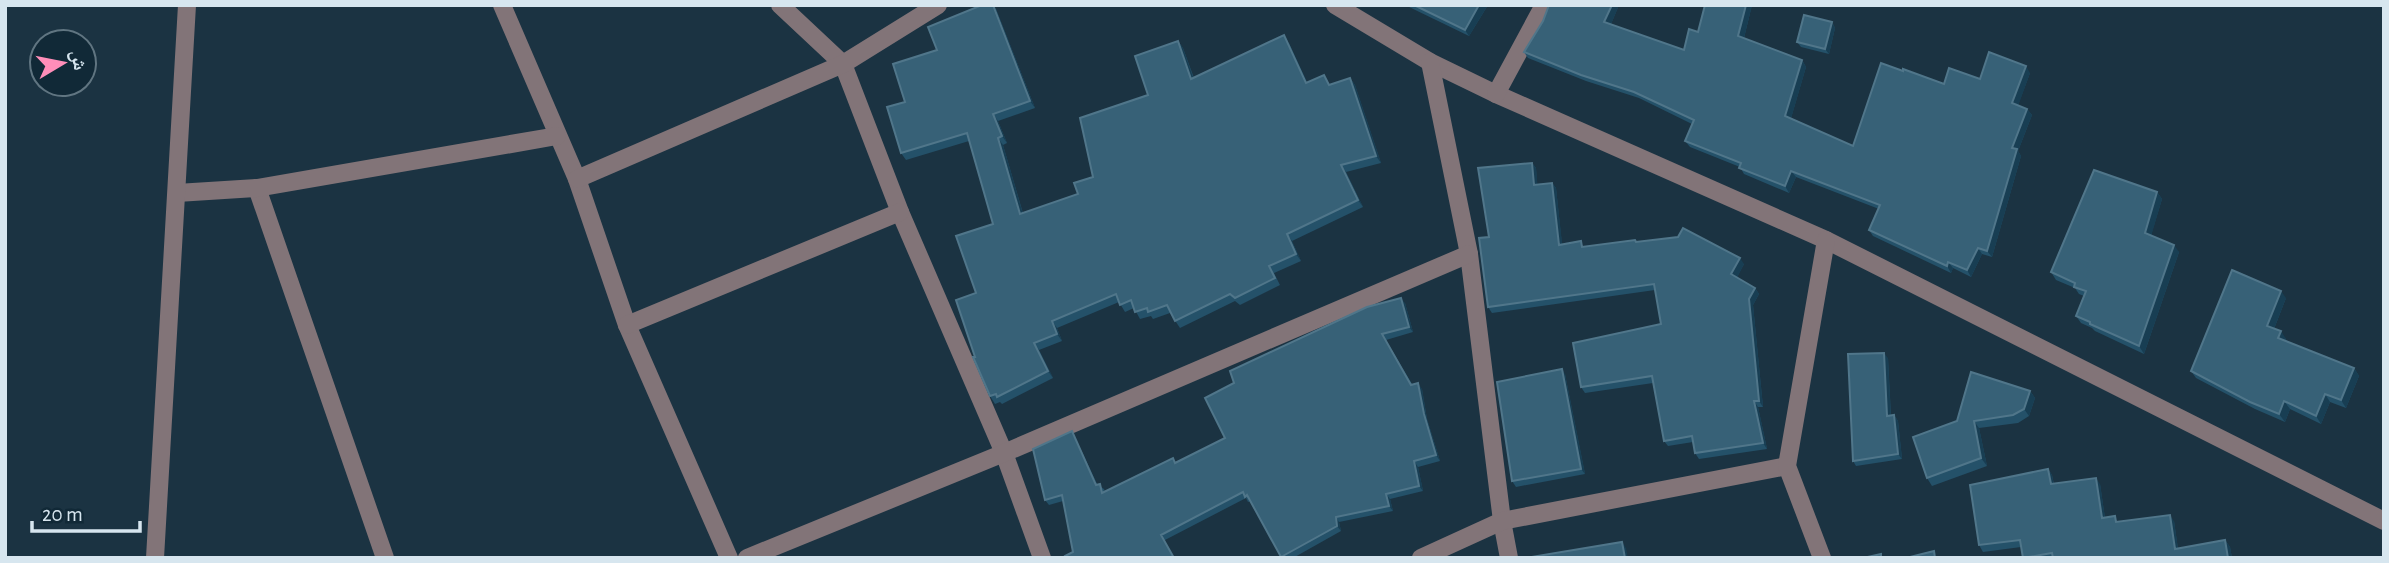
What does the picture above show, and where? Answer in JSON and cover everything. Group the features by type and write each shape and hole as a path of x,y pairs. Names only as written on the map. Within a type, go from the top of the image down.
{"street":[{"path":"155,558 187,5"},
{"path":"502,5 577,179 627,325 729,558"},
{"path":"780,5 843,64 900,212 1004,453 1042,558"},
{"path":"577,179 843,64 938,5"},
{"path":"1335,5 1430,62 1496,94 1826,240 2384,521"},
{"path":"1496,94 1544,5"},
{"path":"1430,62 1468,254 1509,558"},
{"path":"177,193 257,188 557,136"},
{"path":"257,188 385,558"},
{"path":"627,325 900,212"},
{"path":"1822,558 1787,466 1826,240"},
{"path":"747,558 1004,453 1468,254"},
{"path":"1421,558 1502,521 1787,466"}],"building":[{"path":"982,5 993,5 1030,101 993,114 1002,136 998,138 1020,214 1078,194 1074,183 1093,177 1080,118 1148,95 1135,56 1178,41 1191,79 1284,35 1306,83 1324,75 1329,85 1350,78 1376,156 1341,165 1358,200 1287,234 1296,254 1269,266 1275,278 1235,298 1230,294 1175,321 1167,305 1148,312 1147,308 1135,312 1131,300 1120,305 1116,294 1052,321 1057,334 1034,343 1048,371 997,397 996,394 990,396 973,357 956,300 976,293 956,236 993,224 967,133 901,153 887,107 905,102 893,64 937,50 928,27"},
{"path":"1414,5 1479,5 1465,30"},
{"path":"1549,5 1612,5 1604,22 1684,50 1689,29 1698,32 1705,5 1746,5 1738,36 1802,60 1785,116 1853,146 1881,63 1944,84 1949,68 1980,79 1989,52 2026,66 2012,103 2027,109 2012,148 2017,149 1987,251 1978,248 1967,270 1948,262 1947,266 1869,230 1880,205 1791,171 1785,186 1739,168 1741,163 1685,141 1694,120 1634,92 1581,75 1524,52 1543,21"},
{"path":"1804,15 1832,22 1825,49 1797,42"},
{"path":"1532,163 1534,185 1552,183 1559,245 1581,241 1582,247 1678,237 1683,228 1740,258 1731,274 1755,288 1749,299 1759,401 1754,401 1763,443 1695,453 1692,436 1664,441 1652,376 1581,387 1573,343 1661,324 1654,284 1488,307 1479,238 1489,237 1478,168"},
{"path":"2094,170 2157,192 2145,233 2174,245 2139,346 2076,316 2086,291 2074,287 2075,283 2051,272"},
{"path":"2232,270 2281,291 2267,326 2281,331 2278,338 2354,368 2341,400 2325,394 2316,416 2284,401 2279,414 2191,371"},
{"path":"1401,298 1409,327 1382,334 1411,385 1418,383 1436,455 1414,461 1419,486 1386,494 1389,506 1336,517 1337,526 1281,557 1243,492 1161,535 1174,558 1066,558 1065,556 1073,552 1062,495 1045,500 1033,449 1072,431 1096,485 1100,484 1102,493 1173,458 1175,463 1225,438 1205,398 1234,383 1230,371 1367,307"},
{"path":"1884,353 1887,416 1894,415 1898,454 1853,461 1848,354"},
{"path":"1562,369 1581,469 1512,481 1497,382"},
{"path":"1971,372 2030,391 2024,409 2013,415 1974,421 1981,458 1927,478 1913,437 1957,421"},
{"path":"2048,469 2051,484 2096,478 2102,518 2115,516 2116,522 2170,515 2175,549 2225,540 2228,558 2053,558 2052,553 2023,558 2020,540 1979,545 1970,485"},
{"path":"1622,542 1625,558 1531,558 1531,557"},
{"path":"1934,551 1935,558 1906,558"},
{"path":"1881,554 1881,558 1863,558"}]}
